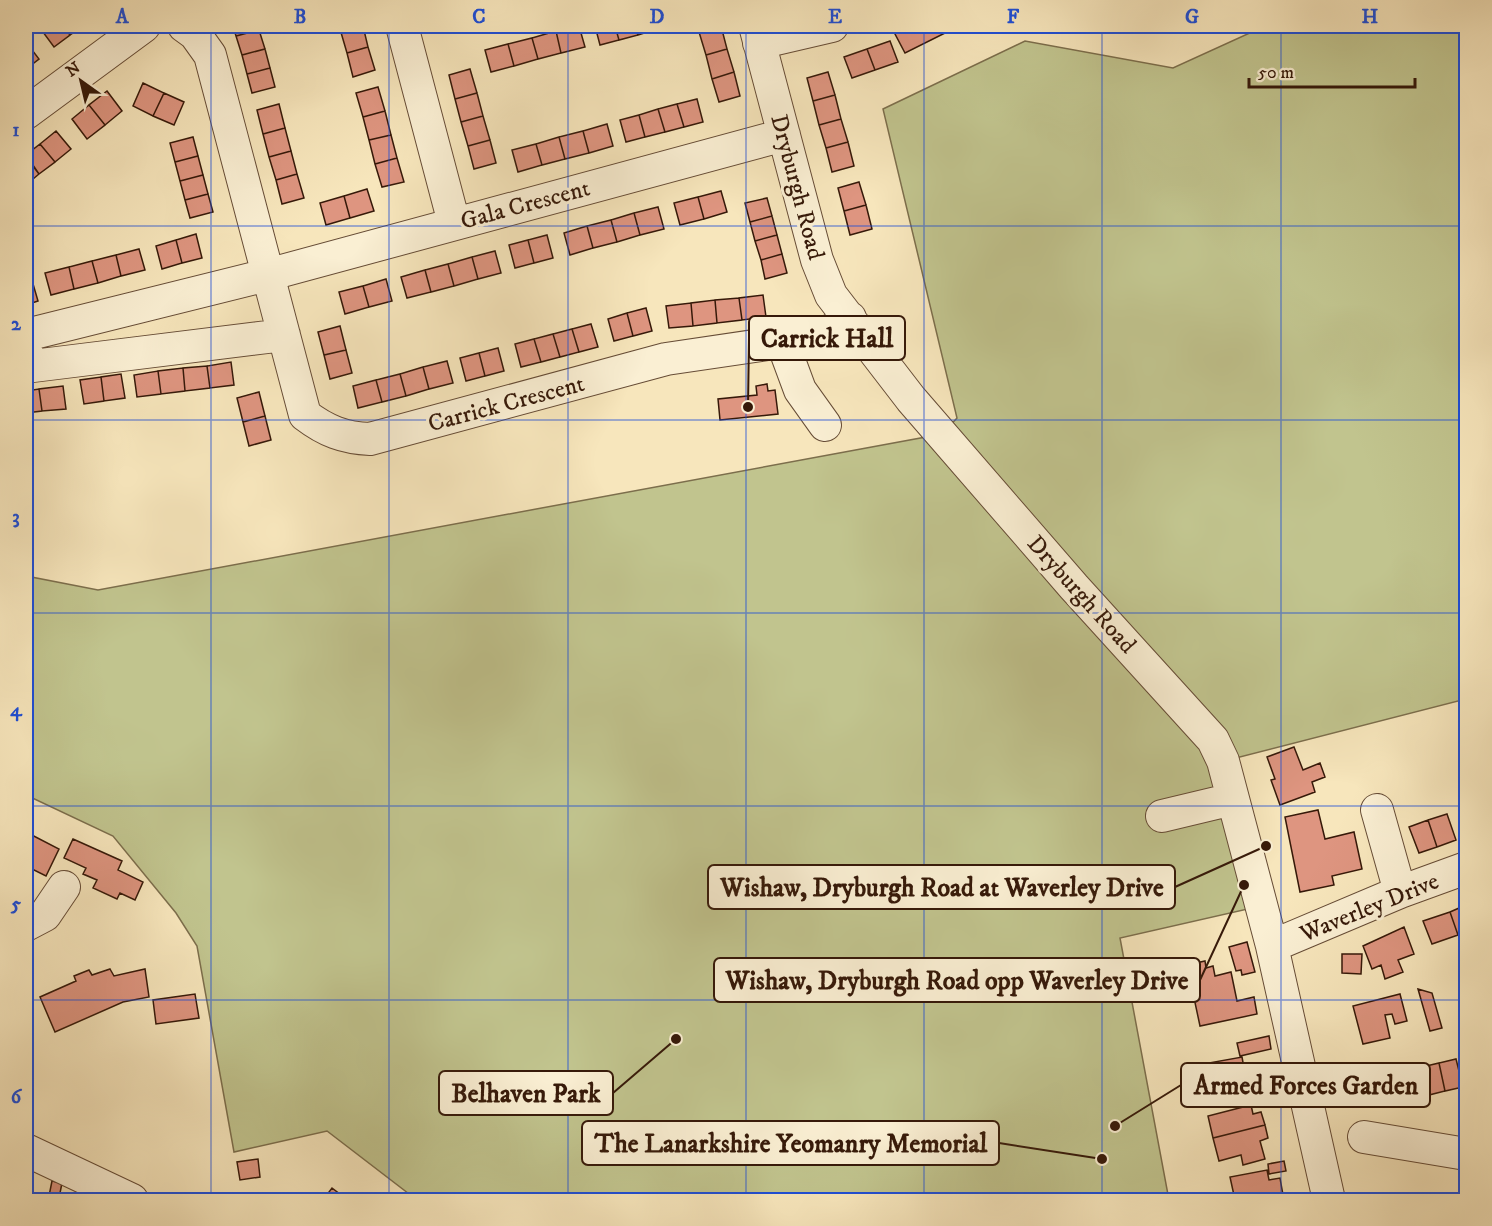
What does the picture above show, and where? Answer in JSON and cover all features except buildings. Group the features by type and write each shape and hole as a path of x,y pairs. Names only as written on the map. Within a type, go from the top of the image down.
{"street":[{"path":"26,113 144,26"},
{"path":"184,26 195,34 210,55 267,275"},
{"path":"402,26 454,223"},
{"path":"757,34 832,26"},
{"name":"Dryburgh Road","path":"757,34 817,260 831,295 919,408 1074,587 1213,740 1223,761 1272,946 1329,1200"},
{"name":"Gala Crescent","path":"26,335 267,275 784,135"},
{"name":"Carrick Crescent","path":"267,275 305,415 322,428 348,438 370,440 666,359 783,344 822,336 849,318"},
{"path":"188,295 198,345"},
{"path":"111,314 119,355"},
{"path":"26,352 33,366 284,335"},
{"path":"783,344 800,390 825,425"},
{"path":"1161,816 1233,799"},
{"path":"1377,810 1400,892"},
{"name":"Waverley Drive","path":"1272,946 1400,892 1467,868"},
{"path":"26,925 45,915 64,887"},
{"path":"1364,1137 1467,1154"},
{"path":"26,1150 132,1200"}],"green space":[{"path":"1265,26 1466,26 1466,699 1224,761 1261,906 1120,938 1169,1200 417,1200 327,1131 234,1152 197,946 176,913 113,836 26,795 26,576 98,590 942,434 957,418 883,109 1025,41 1173,68"}],"place":[{"name":"Carrick Hall","path":"748,407"},
{"name":"Wishaw, Dryburgh Road at Waverley Drive","path":"1266,846"},
{"name":"Wishaw, Dryburgh Road opp Waverley Drive","path":"1244,885"},
{"name":"Belhaven Park","path":"676,1039"},
{"name":"Armed Forces Garden","path":"1115,1126"},
{"name":"The Lanarkshire Yeomanry Memorial","path":"1102,1159"}]}
